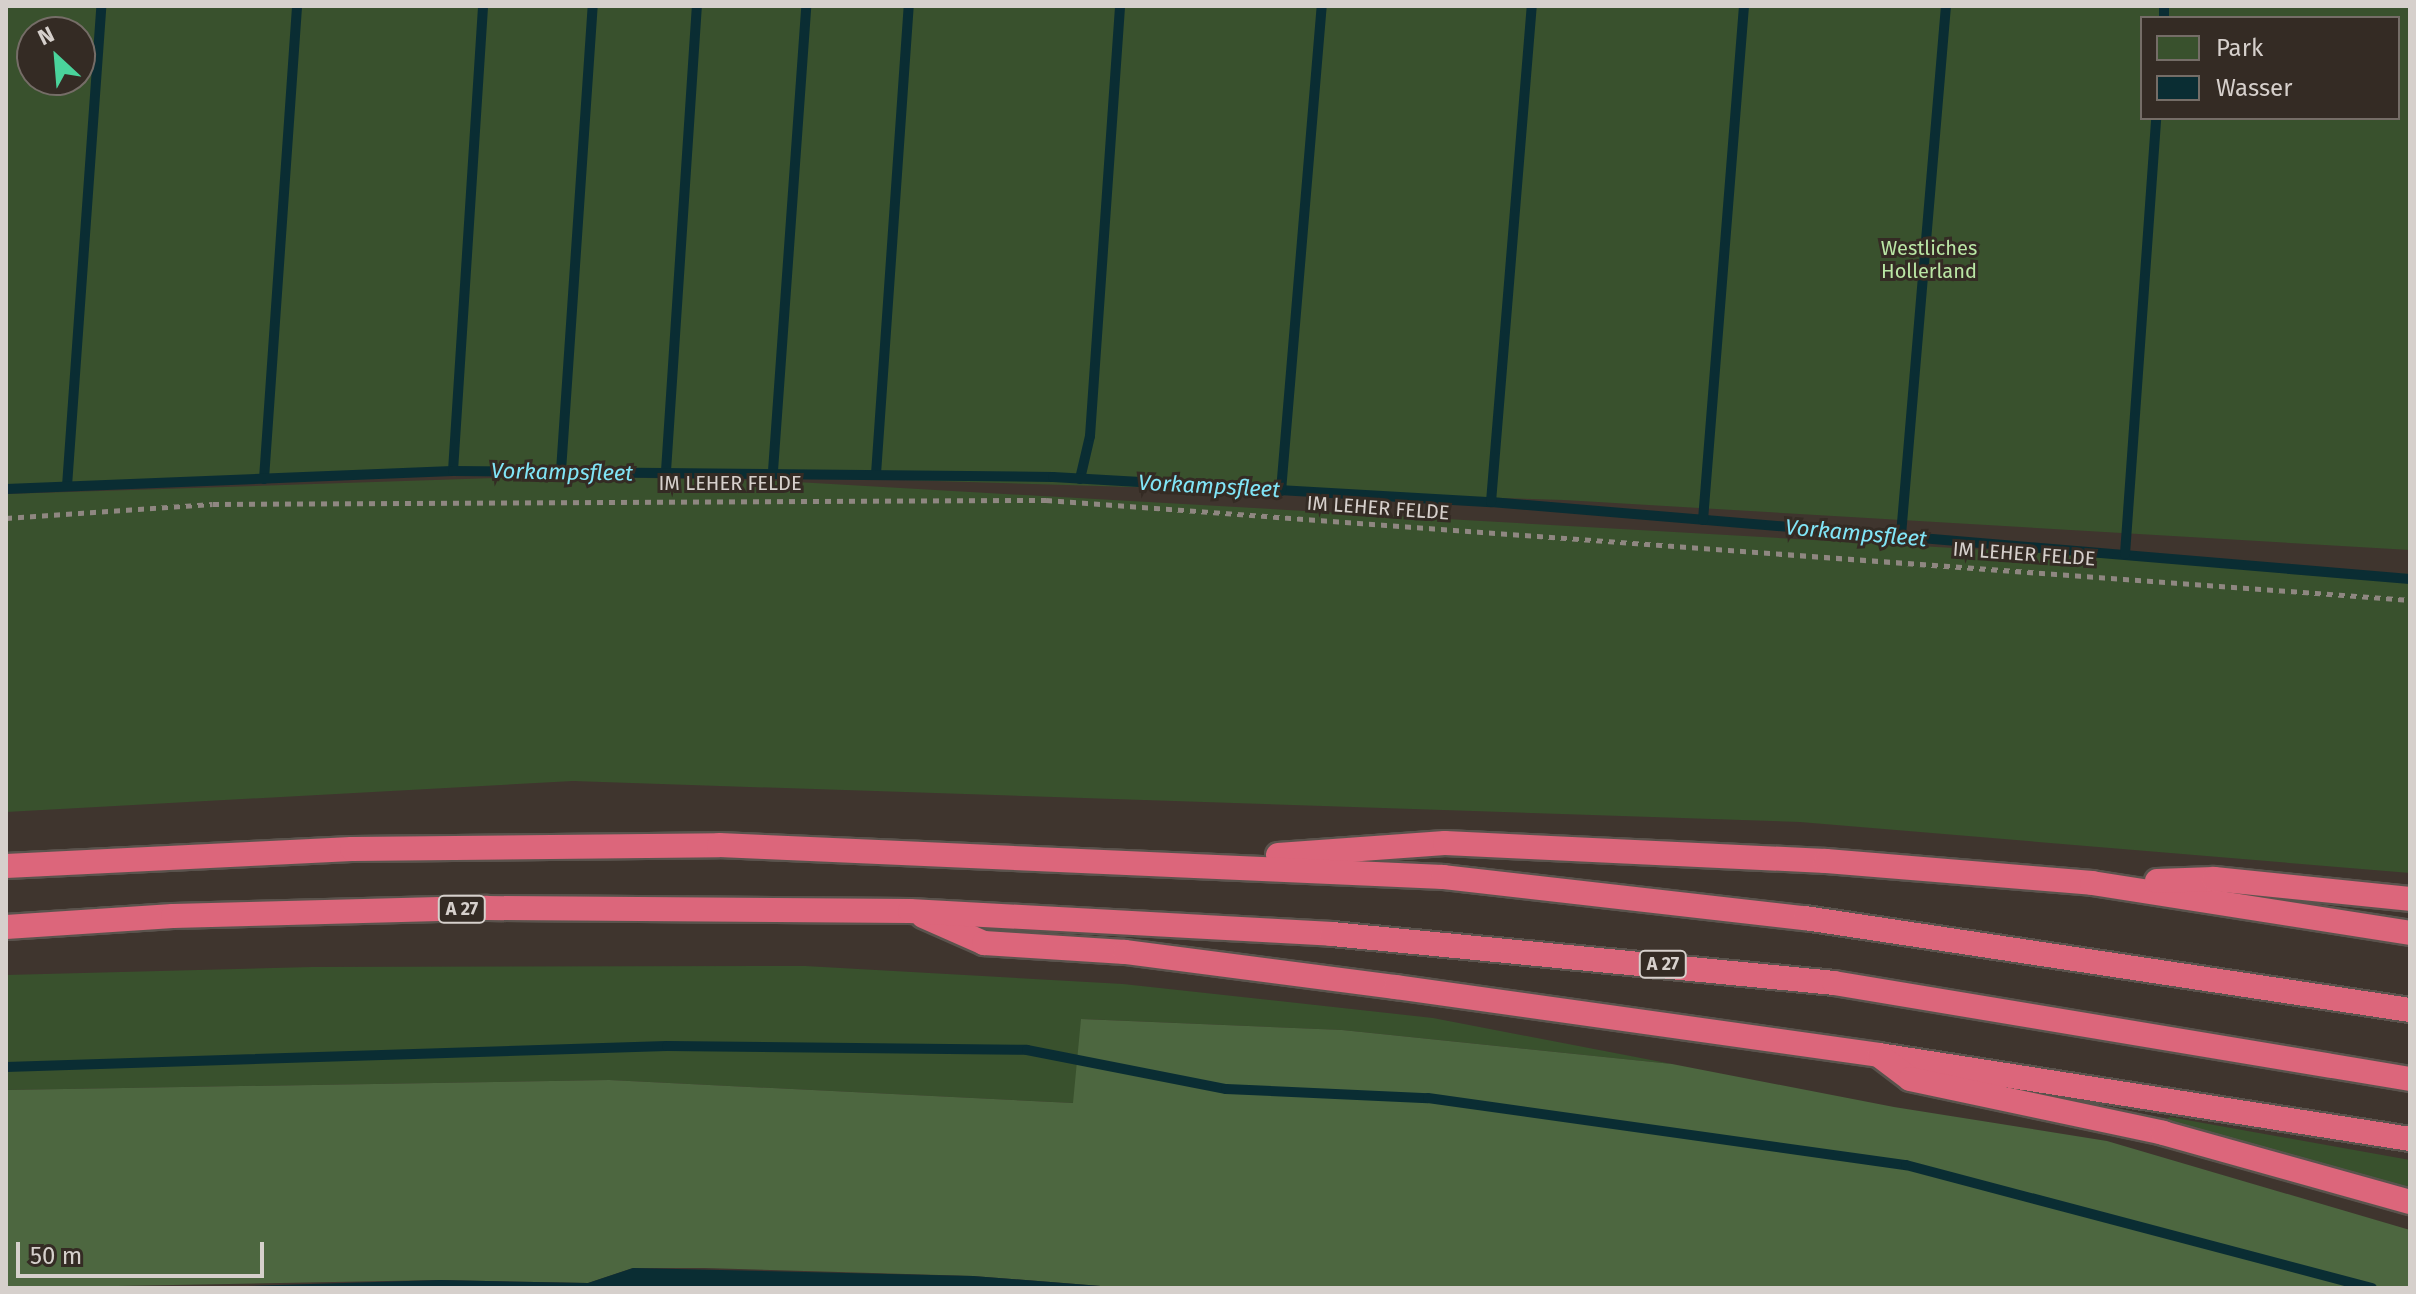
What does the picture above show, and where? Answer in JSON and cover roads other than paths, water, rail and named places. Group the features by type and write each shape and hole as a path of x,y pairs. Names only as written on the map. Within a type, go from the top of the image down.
{"highway":[{"path":"1176,862 1445,843 1826,861 2092,883 2410,933"},
{"path":"6,866 337,850 719,845 1176,862 1443,877 1805,918 2410,1010"},
{"path":"2092,883 2214,879 2410,899"},
{"name":"A 27","path":"6,927 173,916 487,908 910,911 1348,935 1818,981 2410,1079"},
{"path":"910,911 984,943 1125,952 1879,1055 2410,1139"},
{"path":"1879,1055 1910,1079 2163,1133 2410,1202"}],"water":[{"path":"633,1268 973,1276 1126,1288 184,1288 440,1280 588,1283"}],"waterway":[{"path":"67,486 101,6"},
{"path":"264,479 297,6"},
{"path":"453,471 483,6"},
{"path":"561,471 593,6"},
{"path":"666,471 697,6"},
{"path":"773,471 806,6"},
{"path":"876,474 909,6"},
{"path":"1080,479 1090,436 1120,6"},
{"path":"1281,491 1322,6"},
{"path":"1491,502 1532,6"},
{"path":"1703,520 1744,6"},
{"path":"1901,535 1946,6"},
{"path":"2164,6 2164,16"},
{"path":"2125,554 2156,120"},
{"name":"Vorkampsfleet","path":"6,489 453,471 1053,477 1491,502 2410,579"},
{"path":"6,1067 667,1046 1027,1050 1226,1089 1428,1098 1906,1165 2372,1288"}],"park label":[{"name":"Westliches Hollerland","path":"1929,260"}]}
